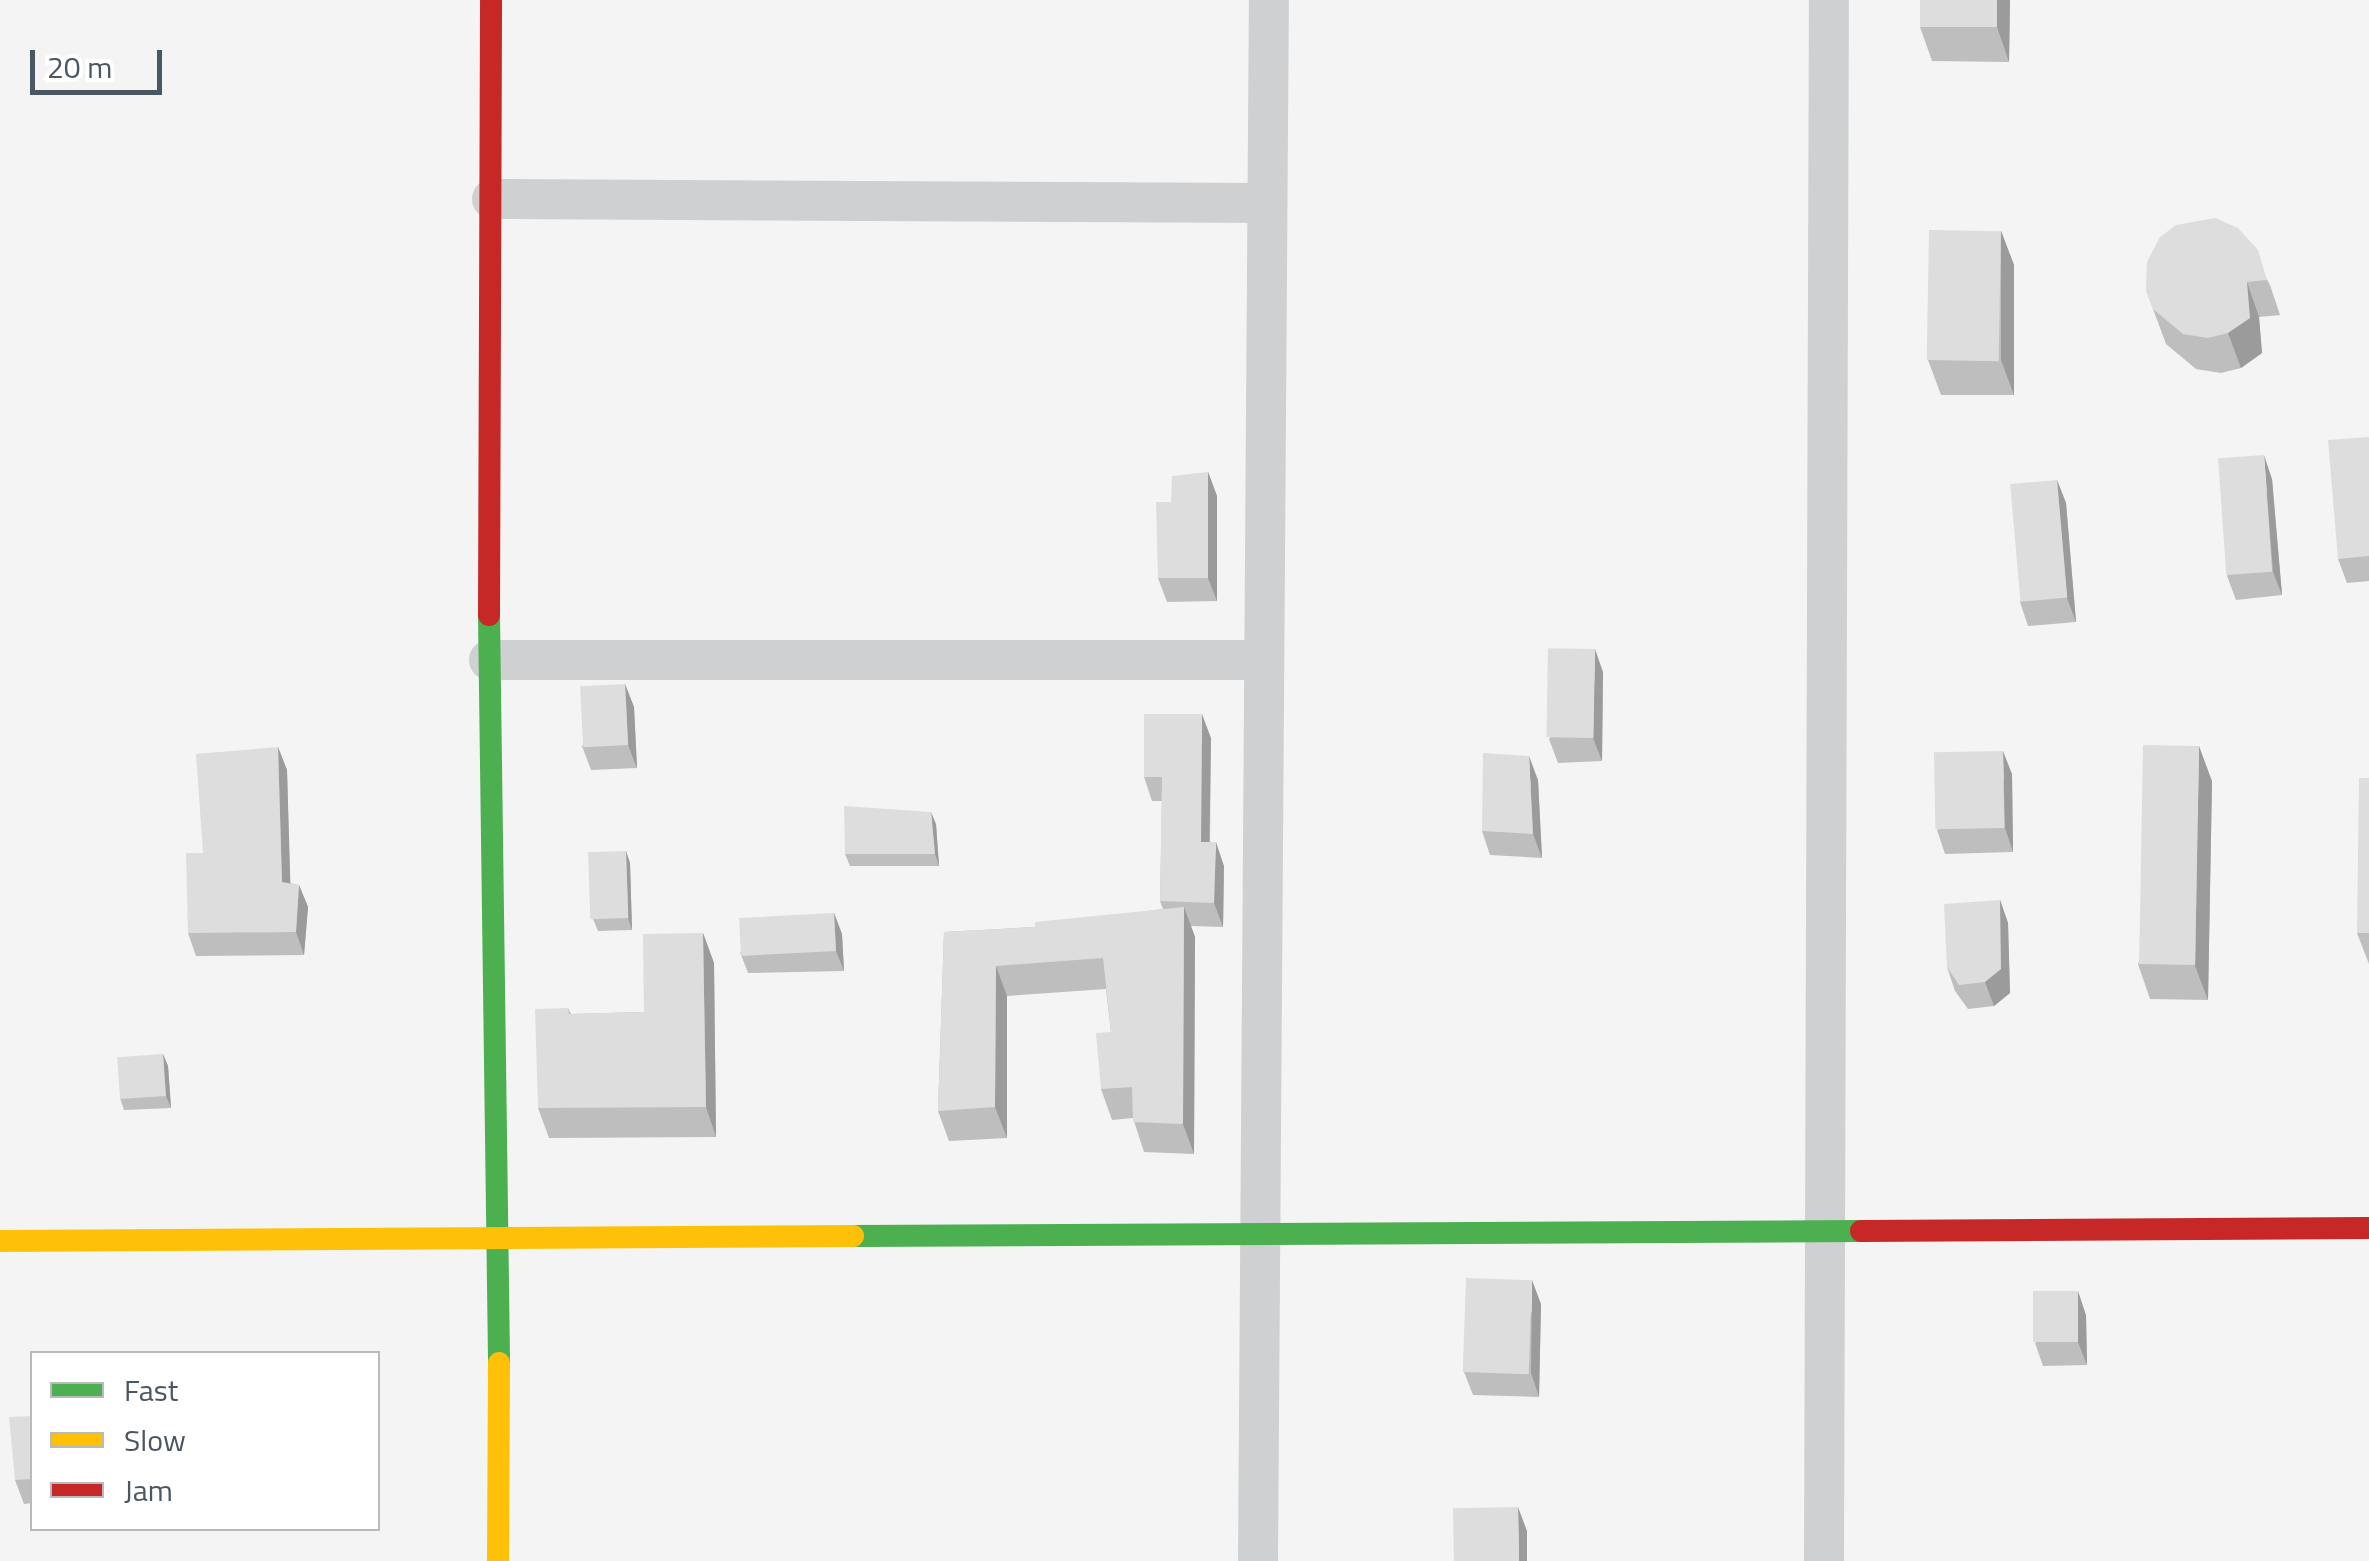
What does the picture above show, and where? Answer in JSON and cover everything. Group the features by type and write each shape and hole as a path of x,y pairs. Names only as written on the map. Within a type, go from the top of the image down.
{"street":[{"path":"491,0 489,660 500,1235 498,1561"},
{"path":"1258,1561 1269,0"},
{"path":"1824,1561 1822,1228 1829,0"},
{"path":"492,199 1268,203"},
{"path":"489,660 1264,660"},
{"path":"0,1241 500,1235 2369,1228"}],"building":[{"path":"1920,0 1997,0 1997,27 1920,27"},
{"path":"2215,218 2238,228 2258,250 2267,280 2247,282 2250,318 2228,333 2208,338 2183,334 2153,309 2146,290 2147,262 2160,237 2176,225"},
{"path":"1929,230 2001,231 1999,361 1927,360"},
{"path":"2369,437 2369,556 2338,559 2328,440"},
{"path":"2264,455 2272,572 2226,575 2218,458"},
{"path":"1208,472 1208,578 1158,578 1156,502 1171,502 1172,476"},
{"path":"2057,480 2067,598 2020,602 2010,484"},
{"path":"1548,648 1595,649 1593,738 1546,737"},
{"path":"625,684 628,745 583,747 580,686"},
{"path":"1144,714 1202,714 1201,842 1216,842 1214,903 1160,901 1162,777 1144,777"},
{"path":"2143,745 2199,746 2195,965 2139,964"},
{"path":"278,747 282,882 299,885 296,932 188,933 186,853 203,853 196,754"},
{"path":"2003,751 2004,828 1935,829 1934,752"},
{"path":"1483,753 1529,756 1533,834 1482,831"},
{"path":"2359,778 2369,778 2369,933 2357,933"},
{"path":"844,806 931,812 935,854 845,854"},
{"path":"626,851 628,918 590,919 588,852"},
{"path":"2000,900 2001,969 1985,982 1959,985 1947,967 1944,904"},
{"path":"1184,907 1183,1124 1133,1122 1132,1087 1101,1089 1096,1033 1111,1032 1103,958 996,966 995,1107 938,1111 944,932 1035,927 1035,922"},
{"path":"834,913 836,951 741,956 739,918"},
{"path":"703,933 706,1107 538,1108 535,1009 568,1008 569,1014 644,1012 643,934"},
{"path":"163,1054 166,1096 120,1099 117,1057"},
{"path":"1466,1278 1532,1280 1529,1374 1463,1372"},
{"path":"2033,1291 2078,1291 2078,1342 2033,1342"},
{"path":"30,1416 30,1479 15,1480 9,1417"},
{"path":"1518,1507 1519,1561 1454,1561 1453,1508"}],"traffic: fast":[{"path":"489,615 499,1363"},
{"path":"853,1236 1861,1231"}],"traffic: slow":[{"path":"0,1241 853,1236"},
{"path":"498,1561 499,1363"}],"traffic: jam":[{"path":"489,615 491,0"},
{"path":"1861,1231 2369,1228"}]}
